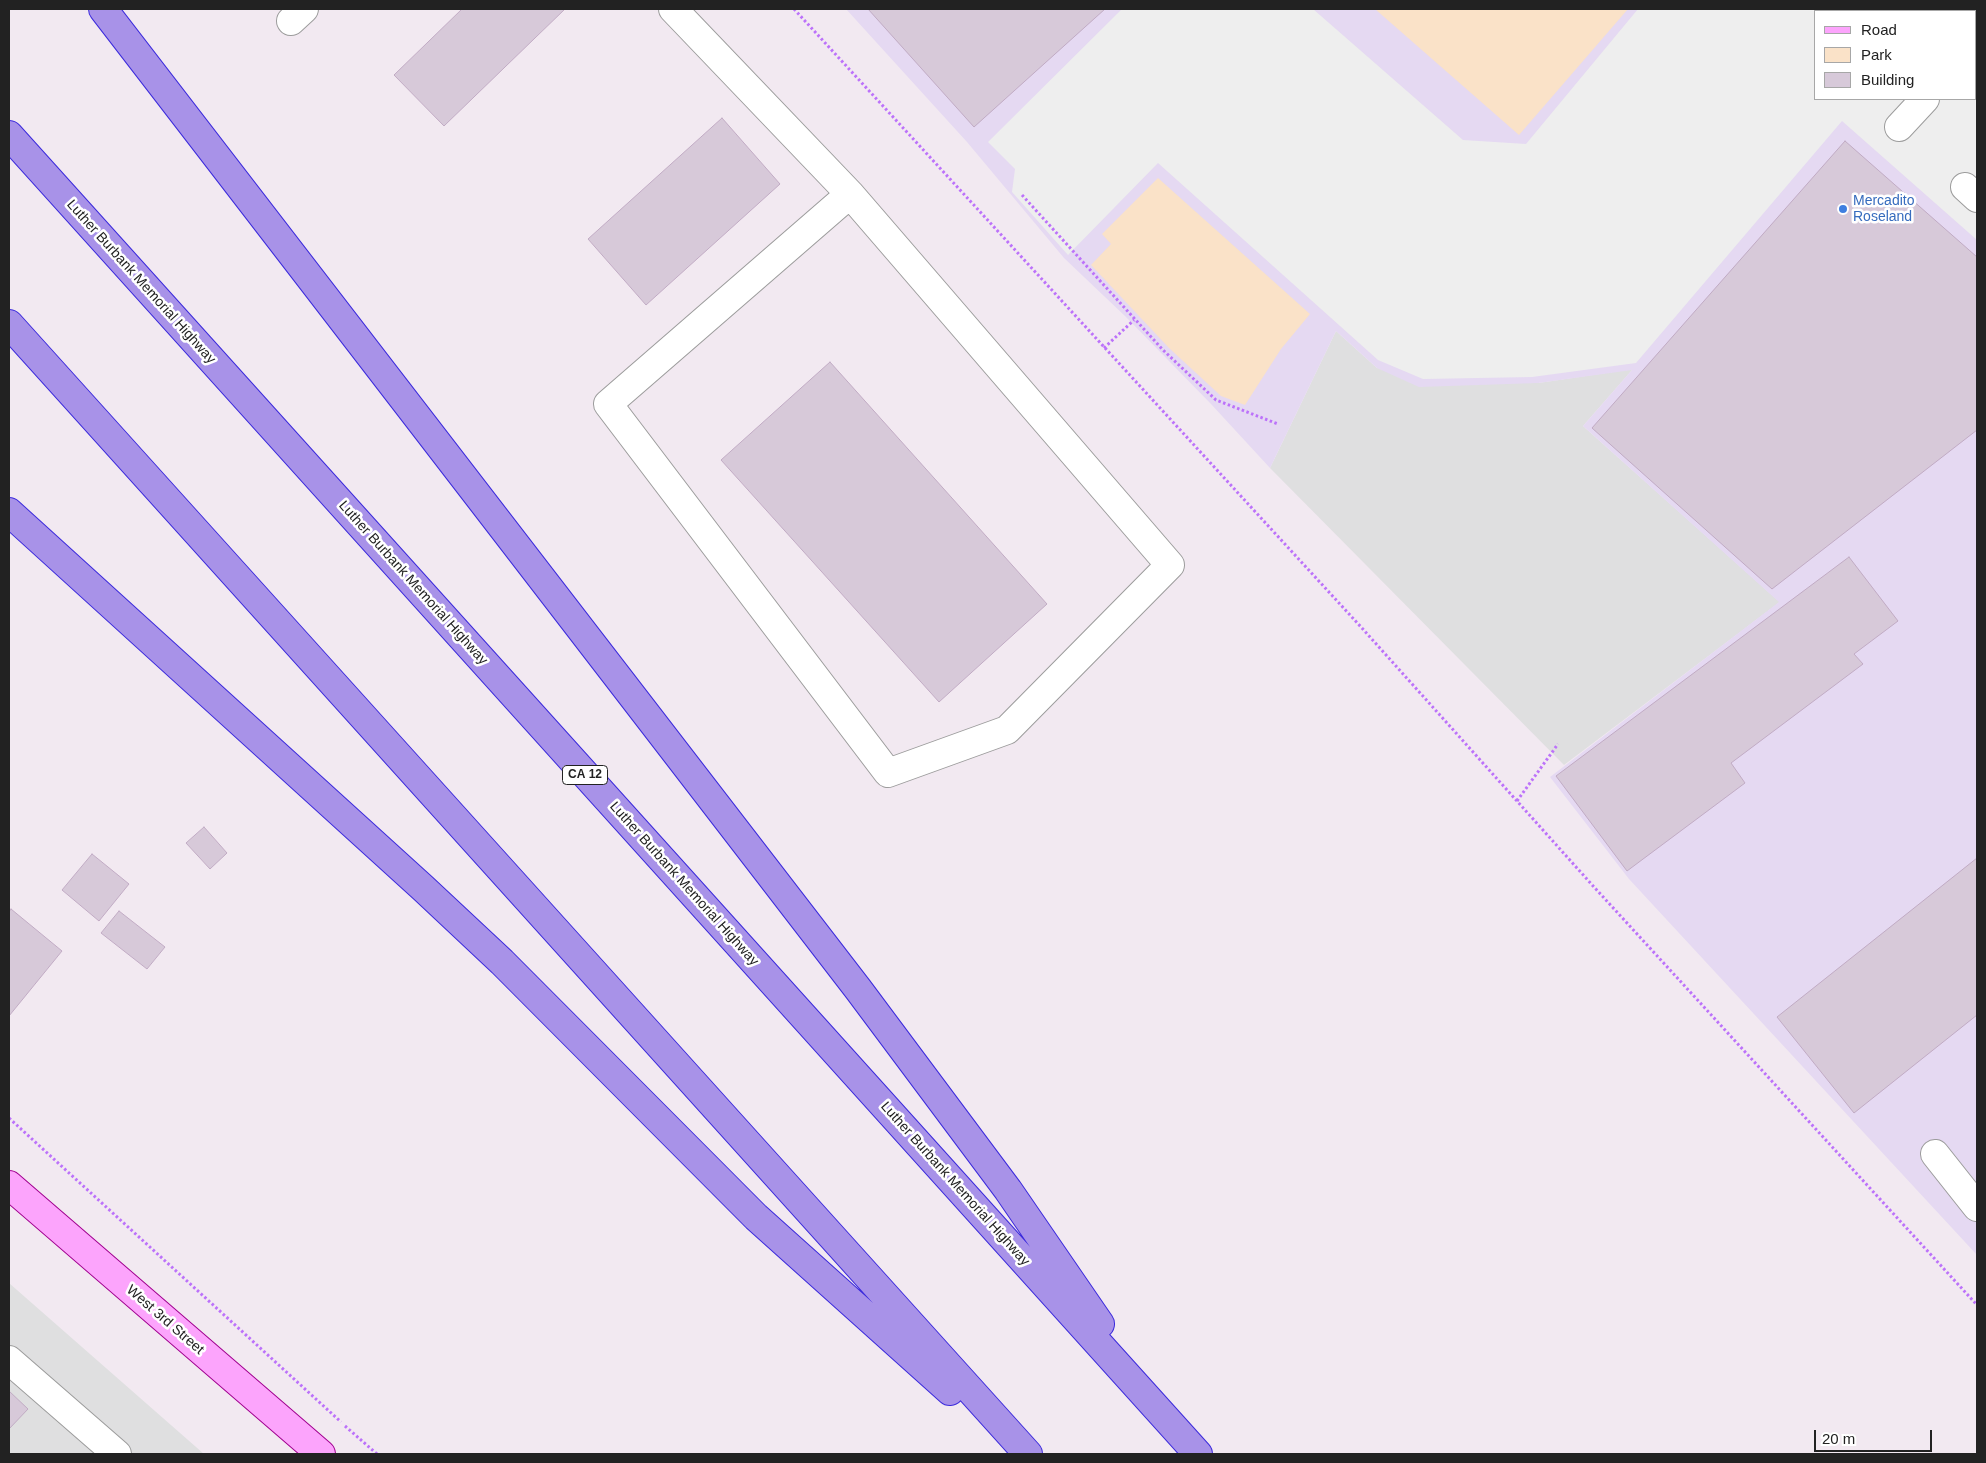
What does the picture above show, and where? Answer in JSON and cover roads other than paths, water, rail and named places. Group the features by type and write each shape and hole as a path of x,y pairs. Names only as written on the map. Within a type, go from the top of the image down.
{"highway":[{"path":"103,9 864,996 1008,1190 1162,1414"},
{"name":"Luther Burbank Memorial Highway","path":"9,135 1198,1454"},
{"path":"9,324 1028,1454"},
{"path":"9,512 502,962 756,1217 1021,1454"}],"main road":[{"name":"West 3rd Street","path":"9,1185 322,1454"}],"lane":[{"path":"673,9 850,194 1170,564 1007,730 888,772 608,404 850,194"},
{"path":"1899,127 1924,100"},
{"path":"1935,1154 1977,1207"},
{"path":"9,1360 117,1454"}],"place":[{"name":"Mercadito Roseland","path":"1843,209"}]}
